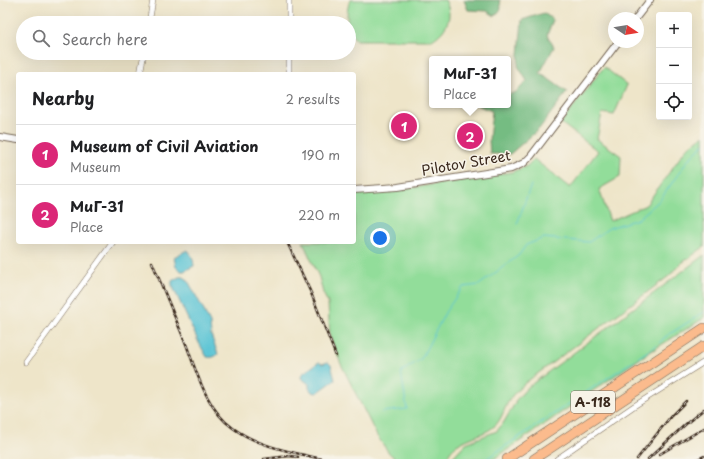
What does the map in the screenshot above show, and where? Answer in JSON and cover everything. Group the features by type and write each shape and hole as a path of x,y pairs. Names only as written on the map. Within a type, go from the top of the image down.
{"highway":[{"name":"А-118","path":"506,459 704,328"},
{"name":"А-118","path":"534,459 704,346"}],"street":[{"path":"150,16 153,0"},
{"path":"289,0 289,16"},
{"path":"641,12 650,0"},
{"name":"Pilotov Street","path":"356,190 398,187 518,167 531,156 613,48"},
{"path":"140,72 143,60"},
{"path":"289,60 289,72"},
{"path":"0,137 16,140"},
{"path":"26,362 112,244"},
{"path":"557,459 634,406 704,362"}],"green space":[{"path":"350,0 445,0 448,6 449,17 445,28 432,40 356,40 356,16 347,16"},
{"path":"464,0 500,0 501,9 495,16 487,11 468,10"},
{"path":"544,13 553,20 547,35 554,47 540,73 567,92 539,129 510,154 490,154 489,140 492,111 484,108 511,108 511,94 516,92 527,81 518,66 522,20"},
{"path":"604,67 627,85 614,115 602,113 597,139 621,156 620,177 599,189 610,221 646,205 686,149 704,135 704,247 679,265 669,276 525,383 509,400 496,425 454,447 449,453 447,459 396,459 389,453 377,436 341,364 330,337 328,303 323,293 319,277 304,244 356,244 356,193 398,190 512,172 527,166 534,159 570,188 598,151 561,123"},
{"path":"704,255 704,318 645,355 494,459 451,459 466,443 497,431 504,422 516,400 528,387"}],"water":[{"path":"187,250 193,259 194,266 181,271 176,267 174,257"},
{"path":"179,277 187,279 210,323 211,335 218,354 215,357 207,357 172,285 172,281"},
{"path":"319,362 322,364 328,362 331,365 335,380 317,393 312,392 309,388 309,384 301,378 302,374"}],"waterway":[{"path":"382,412 407,409 401,372 421,359 446,311 463,287 479,285 519,255 526,245 544,238 589,242 609,228 638,219 660,200 688,160 704,144"},
{"path":"517,224 531,185"},
{"path":"486,459 704,312"}],"railway":[{"path":"288,244 311,293 336,356"},
{"path":"152,262 199,379 216,411 233,428 254,440 288,451 322,459"},
{"path":"637,459 671,416 686,401"},
{"path":"648,459 704,409"},
{"path":"660,454 704,428"},
{"path":"264,459 289,456 298,457"},
{"path":"698,459 704,456"}],"place":[{"name":"Museum of Civil Aviation","path":"404,126"},
{"name":"МиГ-31","path":"470,136"}]}
